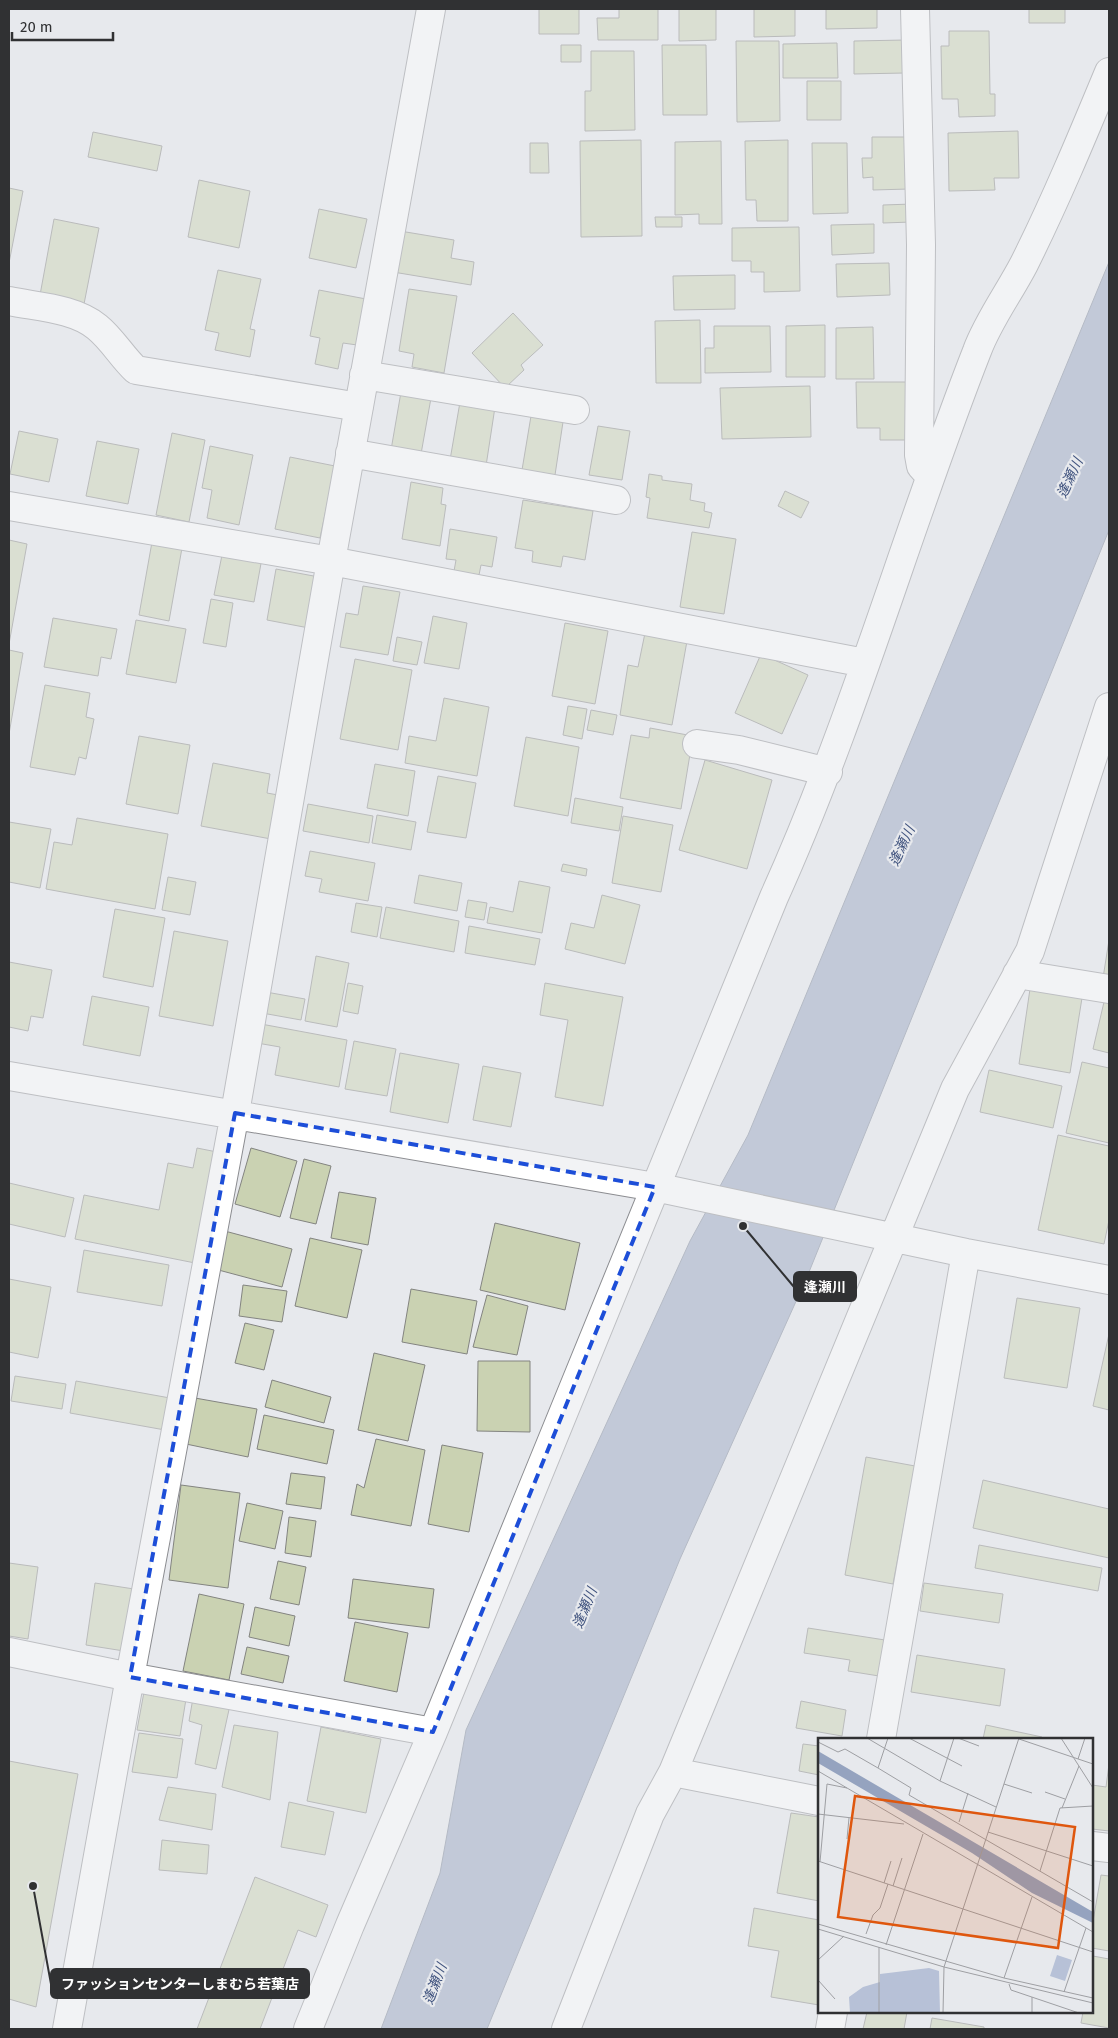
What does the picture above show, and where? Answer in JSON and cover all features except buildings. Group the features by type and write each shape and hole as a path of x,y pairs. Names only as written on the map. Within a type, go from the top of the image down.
{"street":[{"path":"67,2029 130,1677 235,1113 358,407 431,9"},
{"path":"915,9 921,245 918,455 921,466 929,476"},
{"path":"308,2029 350,1925 433,1732 655,1187 828,772 929,476 978,347 1023,266 1109,72"},
{"path":"9,301 66,312 87,320 98,328 124,359 136,370 358,407"},
{"path":"364,375 575,410"},
{"path":"350,454 616,500"},
{"path":"9,506 331,561 865,663"},
{"path":"566,2029 650,1814 673,1772 955,1089 1030,951 1109,707"},
{"path":"697,744 739,750 828,772"},
{"path":"1018,974 1109,989"},
{"path":"9,1076 235,1113 655,1187 966,1253 1109,1280"},
{"path":"881,1738 966,1253"},
{"path":"9,1652 130,1677 433,1732"},
{"path":"673,1772 818,1801"},
{"path":"1093,1846 1109,1848"},
{"path":"830,2029 833,2013"}],"highlighted area":[{"path":"235,1113 655,1187 433,1732 130,1677"}],"water":[{"path":"1109,262 1109,530 807,1277 680,1559 487,2029 381,2029 440,1873 466,1730 690,1241 748,1135"}],"place":[{"name":"逢瀬川","path":"743,1226"},
{"name":"ファッションセンターしまむら若葉店","path":"33,1886"}]}
